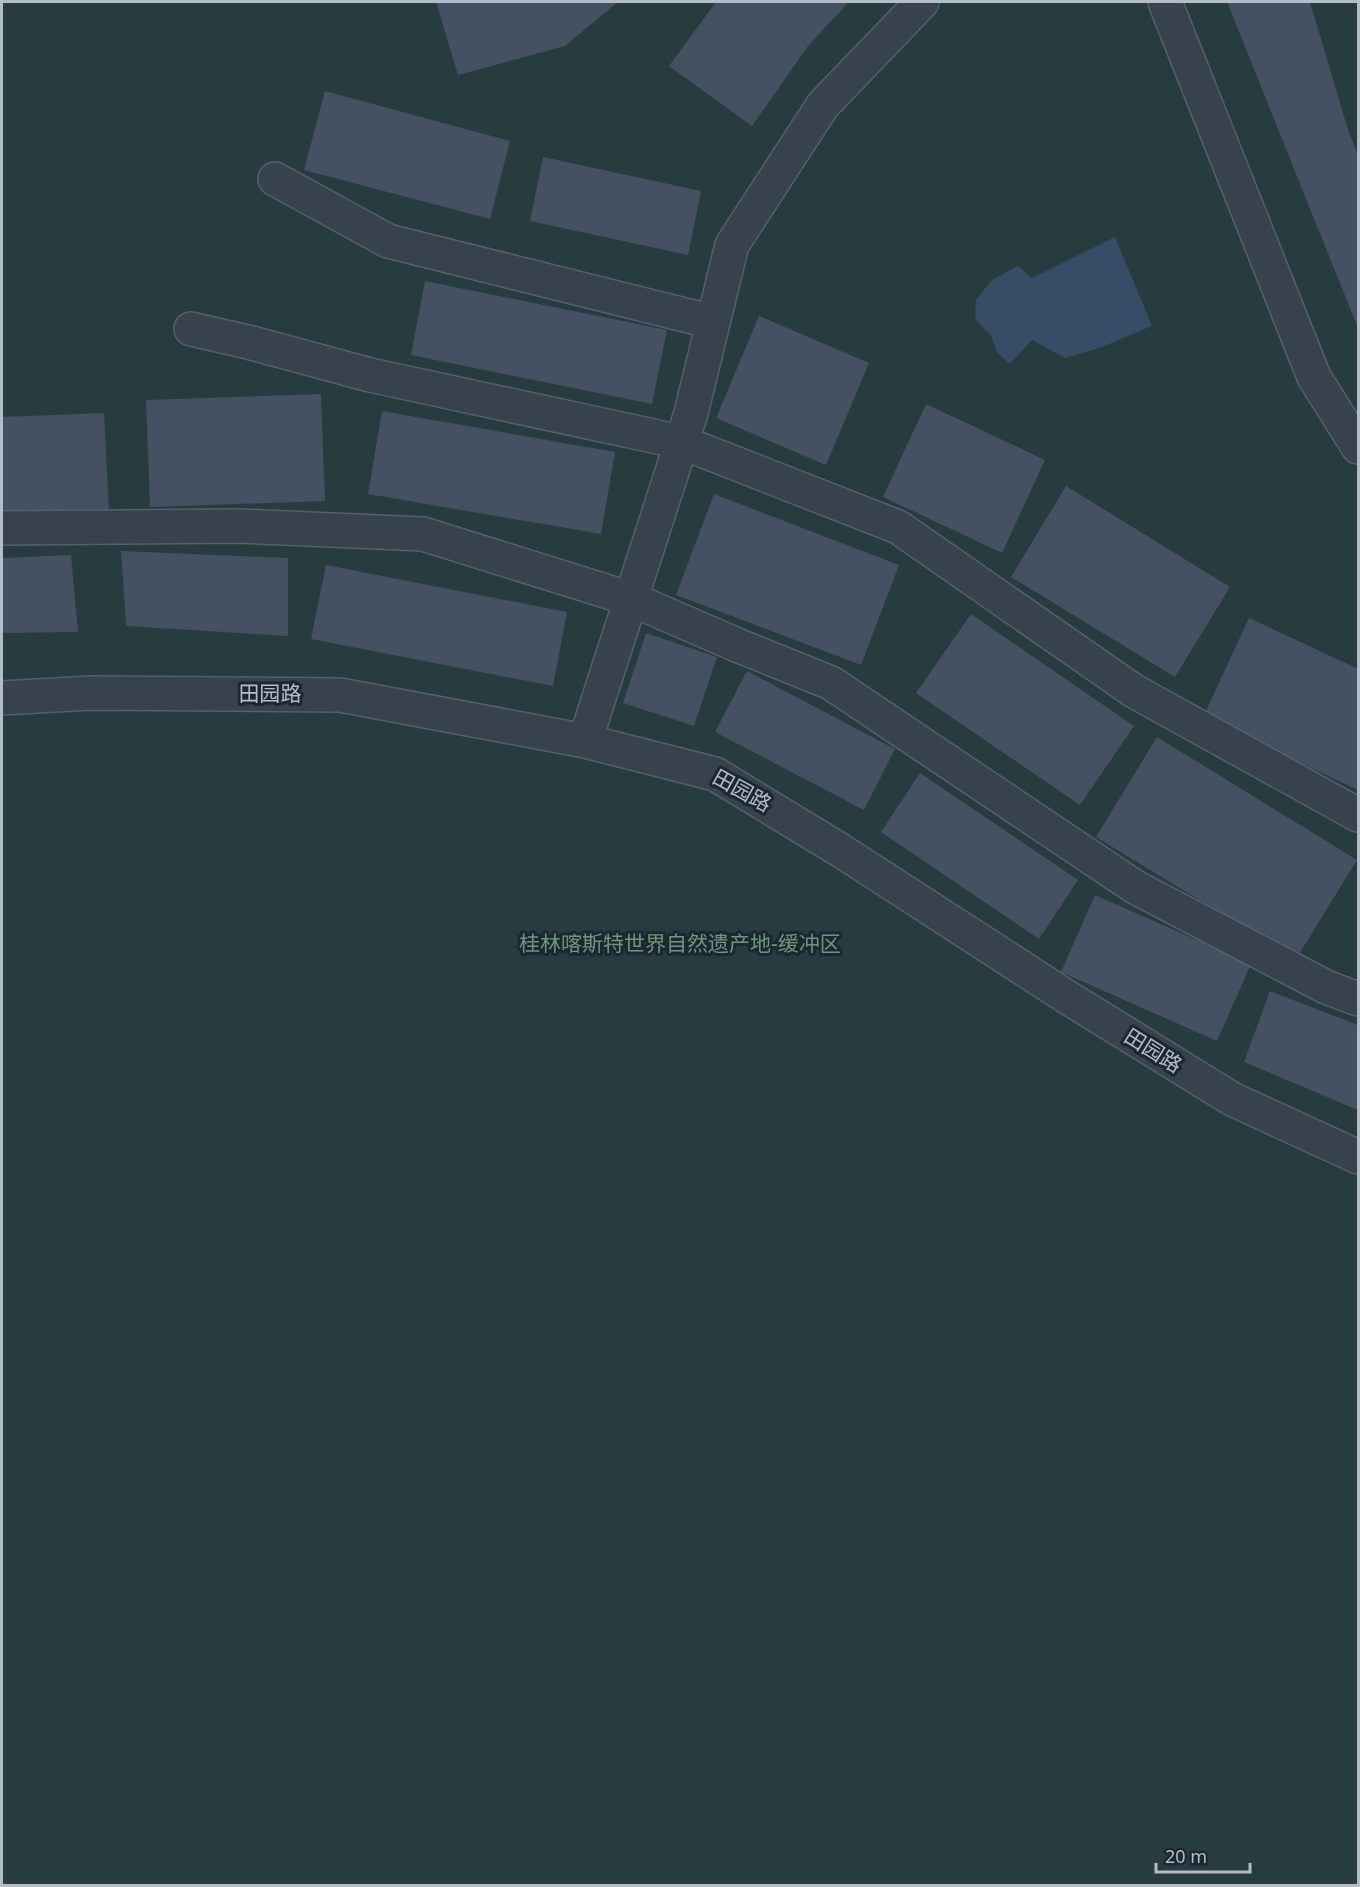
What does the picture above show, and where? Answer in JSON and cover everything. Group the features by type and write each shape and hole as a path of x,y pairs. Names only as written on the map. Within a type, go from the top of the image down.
{"street":[{"path":"585,741 691,413 732,245 824,105 922,2"},
{"path":"1165,2 1314,377 1359,447"},
{"path":"275,179 388,242 713,322"},
{"path":"191,329 370,375 681,442 898,527 1134,692 1359,815"},
{"path":"2,528 240,526 423,534 631,599 831,683 1135,887 1326,987 1359,999"},
{"name":"田园路","path":"2,698 92,693 340,694 585,741 715,774 840,850 1066,998 1232,1099 1359,1157"}],"green space":[{"name":"桂林喀斯特世界自然遗产地-缓冲区","path":"2,2 1358,2 1358,1885 2,1886"}],"water":[{"path":"1115,237 1152,326 1102,347 1065,358 1032,340 1010,364 997,352 991,336 975,318 976,300 992,280 1018,266 1032,278"}],"building":[{"path":"436,2 618,2 565,46 458,75"},
{"path":"716,2 849,2 808,46 752,126 669,66"},
{"path":"1227,2 1310,2 1349,133 1358,154 1358,328"},
{"path":"325,91 510,141 490,219 304,170"},
{"path":"543,157 701,191 688,255 530,221"},
{"path":"425,281 667,330 652,404 411,355"},
{"path":"759,316 869,363 826,465 716,418"},
{"path":"321,394 325,501 150,507 146,400"},
{"path":"926,404 1045,460 1002,553 883,497"},
{"path":"382,411 615,452 601,534 368,494"},
{"path":"104,413 109,512 2,516 2,417"},
{"path":"1066,486 1230,587 1175,677 1011,577"},
{"path":"714,494 899,565 861,665 676,595"},
{"path":"121,551 288,558 288,636 126,626"},
{"path":"71,555 78,632 2,633 2,558"},
{"path":"326,565 567,612 553,686 311,639"},
{"path":"971,614 1134,726 1080,805 916,693"},
{"path":"1249,618 1358,669 1358,790 1203,717"},
{"path":"646,633 717,657 694,726 623,703"},
{"path":"747,671 895,749 864,810 715,732"},
{"path":"1157,737 1357,860 1296,959 1096,837"},
{"path":"920,773 1078,880 1039,939 881,832"},
{"path":"1095,895 1251,964 1217,1041 1061,972"},
{"path":"1270,991 1358,1025 1358,1110 1244,1062"}]}
